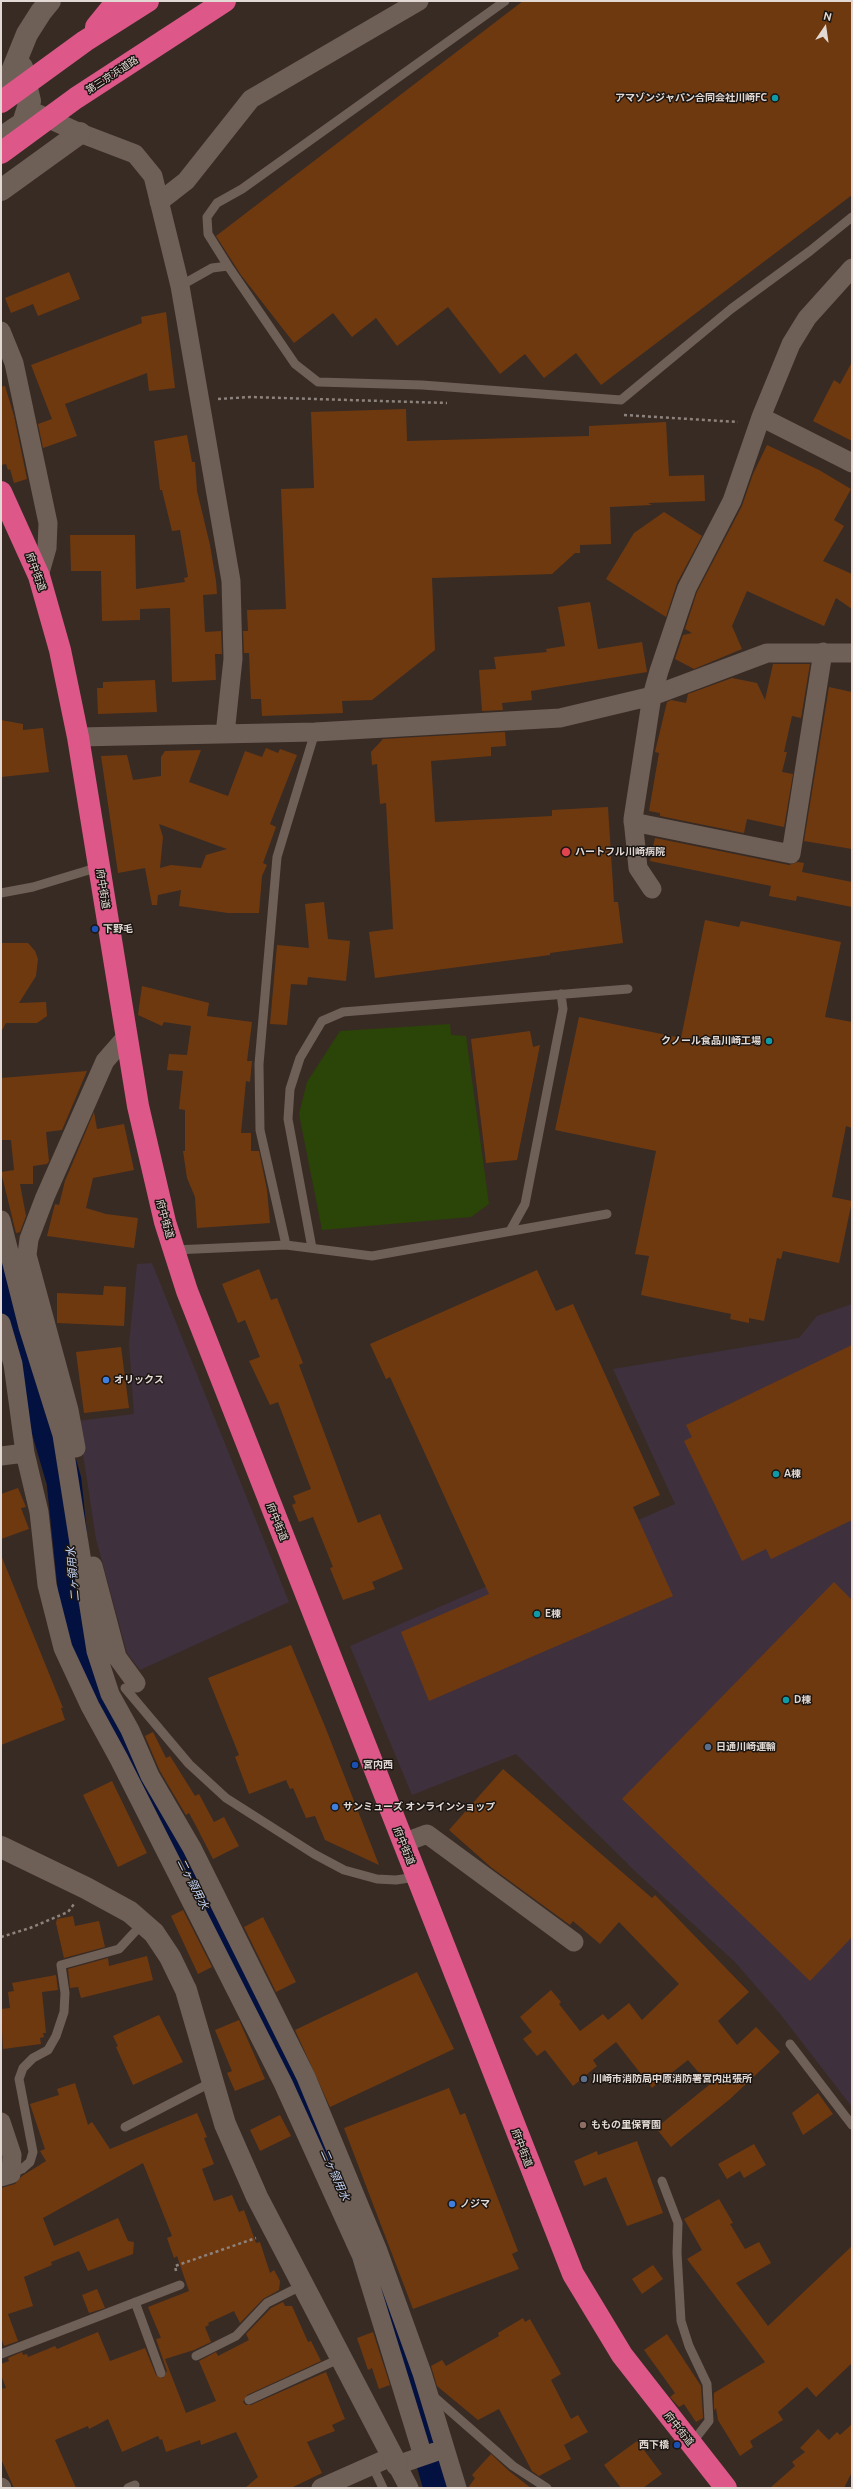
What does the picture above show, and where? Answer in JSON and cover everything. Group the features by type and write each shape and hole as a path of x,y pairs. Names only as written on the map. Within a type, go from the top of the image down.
{"highway":[{"path":"85,41 116,1"},
{"path":"1,102 85,41 148,1"},
{"name":"第三京浜道路","path":"1,153 76,98 225,1"},
{"name":"府中街道","path":"1,492 38,576 60,650 78,737 126,1037 147,1152 186,1291 573,2274 622,2355 726,2488"}],"street":[{"path":"1,98 12,65 27,34 50,1"},
{"path":"159,202 186,181 251,99 419,1"},
{"path":"1,138 23,123 30,101 12,65"},
{"path":"28,109 80,133 135,154 153,176 180,286 231,580 233,659 225,734"},
{"path":"1,190 80,133"},
{"path":"652,889 638,868 633,822 652,696 687,588 732,501 760,420 791,344 807,318 852,268"},
{"path":"1,331 14,363 48,523 47,548 38,576"},
{"path":"760,420 852,463"},
{"path":"633,822 791,854 823,652"},
{"path":"78,737 316,732 560,718 652,696 767,653 852,653"},
{"path":"13,1261 29,1239 44,1197 105,1061 126,1037"},
{"path":"1,1220 13,1261 28,1327 62,1435 96,1650 110,1694 130,1730 150,1776 192,1848 306,2077 378,2251 427,2391 435,2452"},
{"path":"13,1261 70,1410 94,1571 117,1657 131,1685"},
{"path":"1,1323 13,1364 25,1453 39,1512 47,1585 63,1648 90,1706 119,1759 283,2083 357,2248 435,2452 457,2488"},
{"path":"1,1456 25,1453"},
{"path":"403,1843 427,1834 574,1942"},
{"path":"1,1847 86,1888 130,1912 154,1933 170,1957 186,1990 225,2124 257,2197 409,2488"},
{"path":"1,2122 12,2155 6,2175"},
{"path":"321,2488 372,2465 435,2452"}],"lane":[{"path":"505,1 242,189 217,203 208,217 208,234 228,266 295,364 318,382 422,385 621,400 731,309 810,251 852,217"},
{"path":"180,286 212,268 228,266"},
{"path":"286,1245 260,1130 259,1064 276,857 316,732"},
{"path":"1,893 33,887 99,867"},
{"path":"312,1248 288,1119 290,1089 300,1058 322,1021 343,1012 628,989"},
{"path":"510,1231 525,1204 563,1009 561,994"},
{"path":"174,1250 286,1245 372,1256 607,1214"},
{"path":"131,1685 189,1764 226,1798 314,1854 344,1870 377,1880 396,1880 416,1877"},
{"path":"6,2175 22,2169 30,2162 33,2152 19,2079 23,2068 32,2058 48,2050 56,2036 64,2012 65,1993 61,1965 119,1949 143,1923"},
{"path":"790,2044 852,2125"},
{"path":"126,2127 212,2082"},
{"path":"662,2181 678,2223 677,2253 681,2321 689,2346 706,2384 710,2420 691,2444"},
{"path":"1,2354 180,2285"},
{"path":"196,2356 236,2336 267,2303 303,2285"},
{"path":"135,2302 160,2374"},
{"path":"249,2400 341,2358"},
{"path":"427,2391 512,2466 547,2488"},
{"path":"372,2465 383,2488"}],"path":[{"path":"200,400 250,397 451,403"},
{"path":"619,414 760,420"},
{"path":"1,1937 30,1928 68,1912 86,1888"},
{"path":"180,2285 175,2266 275,2232"}],"shaded area":[{"path":"152,1263 289,1602 140,1670 127,1653 96,1539 78,1421 134,1414 129,1344 137,1264"},
{"path":"852,1304 852,2107 781,2015 735,1962 638,1874 516,1754 412,1795 350,1646 675,1504 613,1369 799,1338 817,1316"}],"green space":[{"path":"450,1024 451,1035 466,1036 489,1204 471,1217 322,1230 299,1114 307,1082 340,1031"}],"building":[{"path":"523,1 852,1 852,195 601,385 576,353 544,378 525,354 500,374 448,307 397,346 376,318 352,337 333,313 294,343 241,275 216,236"},
{"path":"69,272 80,299 38,316 33,304 11,313 5,298"},
{"path":"166,312 175,388 149,391 147,373 65,404 77,436 43,448 38,424 52,419 31,365 142,323 141,317"},
{"path":"852,362 852,441 813,421 834,380 840,384"},
{"path":"5,386 14,416 27,479 14,483 10,469 8,470 6,464 1,465 1,387"},
{"path":"406,409 407,441 589,436 589,426 666,422 669,476 704,475 705,501 648,503 652,505 610,507 611,544 580,545 580,553 575,553 552,574 432,578 435,650 372,700 342,701 343,713 262,716 261,699 251,699 249,653 244,653 243,631 248,631 247,610 286,609 281,489 314,488 311,412"},
{"path":"187,435 192,462 195,462 197,491 210,545 216,581 217,594 203,595 205,632 221,631 222,654 215,654 216,680 172,682 170,608 140,609 140,620 102,621 101,571 71,571 70,535 135,535 136,589 185,582 184,578 188,577 180,530 172,531 162,490 160,490 154,441"},
{"path":"767,445 819,470 851,489 834,520 844,526 823,561 852,574 852,609 836,598 824,626 747,591 732,626 742,649 694,669 675,659 683,635 692,633 685,629 697,592 742,506 753,474"},
{"path":"664,512 702,536 677,583 666,617 606,579 634,533"},
{"path":"590,602 598,649 642,642 647,672 531,691 532,700 502,703 503,710 482,711 479,670 496,669 494,657 547,652 546,649 565,646 558,607"},
{"path":"773,664 810,664 801,718 792,716 784,752 787,752 782,772 793,774 784,827 747,819 744,833 660,816 660,813 649,811 659,753 655,752 667,702 671,700 686,703 688,694 732,678 757,683 765,700"},
{"path":"155,680 157,712 98,714 97,688 103,688 103,682"},
{"path":"829,687 852,692 852,849 804,841"},
{"path":"1,720 23,724 23,730 43,728 49,772 1,777"},
{"path":"505,732 506,746 491,747 491,756 431,761 435,822 552,816 552,810 608,807 614,902 618,902 623,943 550,953 550,955 375,978 369,932 393,929 386,803 380,804 377,764 372,765 371,752 383,739"},
{"path":"266,748 278,753 280,749 297,755 270,824 276,827 263,863 267,865 262,876 259,913 228,913 179,906 181,890 158,895 157,905 152,905 145,868 118,873 101,756 127,755 133,780 161,776 161,757 165,751 201,750 189,782 228,796 245,751 262,757","holes":["159,824 227,849 206,855 201,868 171,865 160,868 163,837"]},
{"path":"655,838 789,865 798,862 804,863 802,872 852,882 852,907 797,896 796,901 769,896 771,886 650,861"},
{"path":"324,902 328,939 350,941 346,981 308,977 307,985 291,984 287,1025 270,1024 277,945 309,948 305,904"},
{"path":"705,920 739,927 741,921 841,942 825,1017 852,1022 852,1128 846,1126 832,1197 852,1201 839,1263 783,1251 781,1259 777,1258 764,1321 749,1318 749,1323 730,1319 731,1314 641,1295 649,1256 635,1254 656,1151 555,1130 579,1017 681,1038"},
{"path":"1,943 28,943 35,951 38,959 36,976 19,1003 46,1002 47,1016 37,1023 6,1023 1,1032"},
{"path":"142,986 209,1003 207,1016 252,1022 247,1061 252,1061 250,1082 246,1081 241,1133 251,1133 251,1151 259,1151 267,1190 270,1223 197,1228 195,1197 187,1178 183,1151 185,1151 185,1110 179,1109 183,1071 167,1070 169,1054 187,1055 191,1026 164,1022 162,1026 138,1015"},
{"path":"530,1031 533,1047 540,1045 517,1160 486,1163 471,1039"},
{"path":"87,1071 62,1130 46,1132 49,1161 47,1164 33,1166 33,1184 20,1184 26,1216 20,1232 16,1233 1,1172 14,1170 11,1140 1,1140 1,1078"},
{"path":"94,1112 97,1129 124,1124 134,1170 93,1178 86,1208 106,1214 138,1218 134,1248 47,1236 55,1204 59,1205 65,1181"},
{"path":"259,1269 271,1300 277,1298 303,1363 299,1365 358,1523 380,1514 403,1569 372,1582 375,1589 343,1600 330,1568 333,1567 313,1517 299,1522 292,1505 296,1503 293,1496 311,1489 278,1402 270,1405 249,1361 260,1357 245,1320 238,1323 222,1284"},
{"path":"537,1270 556,1311 573,1304 660,1495 633,1507 673,1596 429,1701 401,1632 489,1594 390,1377 386,1379 370,1344"},
{"path":"104,1286 126,1287 124,1326 57,1323 57,1293 103,1295"},
{"name":"A棟","path":"852,1345 852,1520 771,1559 766,1549 742,1561 684,1441 692,1437 686,1425"},
{"path":"121,1347 129,1408 84,1413 76,1352"},
{"path":"18,1488 26,1507 21,1508 29,1529 1,1539 1,1494"},
{"path":"1,1555 63,1708 61,1708 65,1720 1,1745"},
{"name":"D棟","path":"834,1582 852,1600 852,1937 810,1981 622,1799"},
{"path":"291,1645 326,1729 379,1865 325,1840 315,1816 306,1818 293,1788 290,1789 286,1780 249,1794 235,1757 239,1755 208,1678"},
{"path":"153,1732 166,1758 170,1756 195,1796 199,1794 214,1822 224,1817 239,1846 213,1859 189,1813 186,1815 160,1771 145,1736"},
{"path":"503,1769 652,1898 655,1895 749,1992 718,2021 737,2045 756,2027 780,2052 730,2099 671,2147 656,2128 709,2085 688,2060 652,2088 616,2042 593,2060 597,2066 573,2086 545,2050 537,2056 523,2039 532,2032 520,2017 551,1990 561,2002 559,2004 580,2031 603,2014 608,2020 629,2003 642,2020 679,1984 619,1922 600,1944 573,1921 570,1925 492,1868 449,1830"},
{"path":"112,1781 147,1853 118,1867 83,1795"},
{"path":"183,1910 212,1967 198,1974 171,1916"},
{"path":"73,1916 75,1926 99,1921 105,1947 64,1958 56,1923 57,1919"},
{"path":"263,1917 296,1982 276,1992 244,1927"},
{"path":"147,1956 153,1980 81,1998 78,1987 70,1988 68,1969 108,1958 109,1966"},
{"path":"417,1972 454,2049 330,2107 295,2030"},
{"path":"56,1975 58,1990 42,1992 46,2033 43,2033 44,2037 40,2038 41,2044 3,2049 1,2009 10,2008 8,1992 14,1991 12,1983"},
{"path":"159,2015 183,2062 133,2085 116,2047 118,2046 113,2036"},
{"path":"239,2020 265,2079 235,2091 227,2073 232,2071 215,2030"},
{"path":"75,2083 88,2125 92,2122 110,2149 197,2113 207,2137 204,2138 214,2164 202,2169 214,2201 232,2195 239,2212 244,2210 256,2243 260,2242 270,2273 274,2270 280,2281 279,2290 263,2299 240,2323 234,2311 208,2323 209,2325 205,2327 211,2342 194,2350 165,2359 186,2413 216,2401 199,2361 216,2352 218,2356 249,2340 246,2334 271,2308 283,2302 285,2306 292,2306 308,2342 311,2341 321,2361 247,2395 243,2402 246,2405 251,2405 326,2372 345,2419 332,2425 335,2431 307,2442 322,2473 291,2488 245,2488 258,2477 236,2432 201,2445 200,2440 166,2452 162,2439 160,2440 158,2436 122,2452 108,2419 89,2429 88,2426 55,2440 76,2488 14,2488 1,2459 1,2389 6,2388 1,2375 1,2364 9,2361 8,2358 22,2352 23,2355 27,2354 28,2357 55,2346 57,2349 98,2332 110,2361 145,2348 156,2375 163,2378 167,2371 156,2339 161,2338 148,2307 189,2291 177,2256 174,2258 167,2238 172,2236 143,2163 43,2218 54,2246 118,2218 128,2241 134,2242 133,2254 88,2271 79,2251 51,2262 52,2265 24,2277 33,2306 8,2314 18,2341 4,2346 1,2338 1,2188 15,2184 22,2176 46,2161 40,2151 45,2149 30,2104 59,2095 57,2089"},
{"path":"449,2088 460,2115 465,2113 518,2251 512,2254 519,2269 413,2309 344,2128"},
{"path":"818,2093 833,2114 803,2135 792,2113"},
{"path":"280,2115 291,2136 260,2151 250,2130"},
{"path":"637,2141 663,2213 627,2226 606,2177 584,2186 574,2161 597,2151 598,2155"},
{"path":"754,2144 766,2165 744,2178 740,2171 727,2179 718,2164"},
{"path":"719,2199 733,2223 730,2224 745,2249 759,2242 771,2263 736,2283 768,2326 852,2246 852,2363 816,2397 807,2387 778,2412 783,2420 750,2441 753,2447 740,2456 718,2420 716,2408 714,2410 714,2393 765,2362 687,2259 702,2250 684,2219"},
{"path":"653,2265 663,2279 642,2294 632,2279"},
{"path":"97,2289 105,2308 89,2313 82,2295"},
{"path":"523,2318 525,2322 530,2319 561,2374 551,2380 571,2419 578,2415 588,2432 564,2445 571,2459 539,2476 532,2471 499,2409 478,2420 437,2386 431,2366 442,2360 446,2366 499,2336 498,2333"},
{"path":"373,2332 390,2385 379,2389 372,2368 368,2370 357,2338"},
{"path":"667,2334 701,2386 703,2418 696,2422 684,2404 679,2407 670,2397 675,2393 644,2350"},
{"path":"852,2424 852,2472 844,2488 770,2488 795,2466 792,2462 805,2452 800,2448 818,2429 829,2440 837,2432 840,2435"},
{"path":"637,2441 662,2474 643,2488 621,2488 604,2465"},
{"path":"491,2454 509,2471 531,2488 468,2488 475,2478 472,2475"}],"waterway":[{"name":"二ヶ領用水","path":"1,1264 64,1481 75,1587 76,1635 86,1670 301,2099 338,2182"},
{"name":"二ヶ領用水","path":"365,2242 409,2374 441,2488"}],"place":[{"name":"アマゾンジャパン合同会社川崎FC","path":"775,98"},
{"name":"ハートフル川崎病院","path":"566,852"},
{"name":"下野毛","path":"95,929"},
{"name":"クノール食品川崎工場","path":"769,1041"},
{"name":"オリックス","path":"106,1380"},
{"name":"A棟","path":"776,1474"},
{"name":"E棟","path":"537,1614"},
{"name":"D棟","path":"786,1700"},
{"name":"日通川崎運輸","path":"708,1747"},
{"name":"宮内西","path":"355,1765"},
{"name":"サンミューズ オンラインショップ","path":"335,1807"},
{"name":"川崎市消防局中原消防署宮内出張所","path":"584,2079"},
{"name":"ももの里保育園","path":"583,2125"},
{"name":"ノジマ","path":"452,2204"},
{"name":"西下橋","path":"677,2445"}]}
